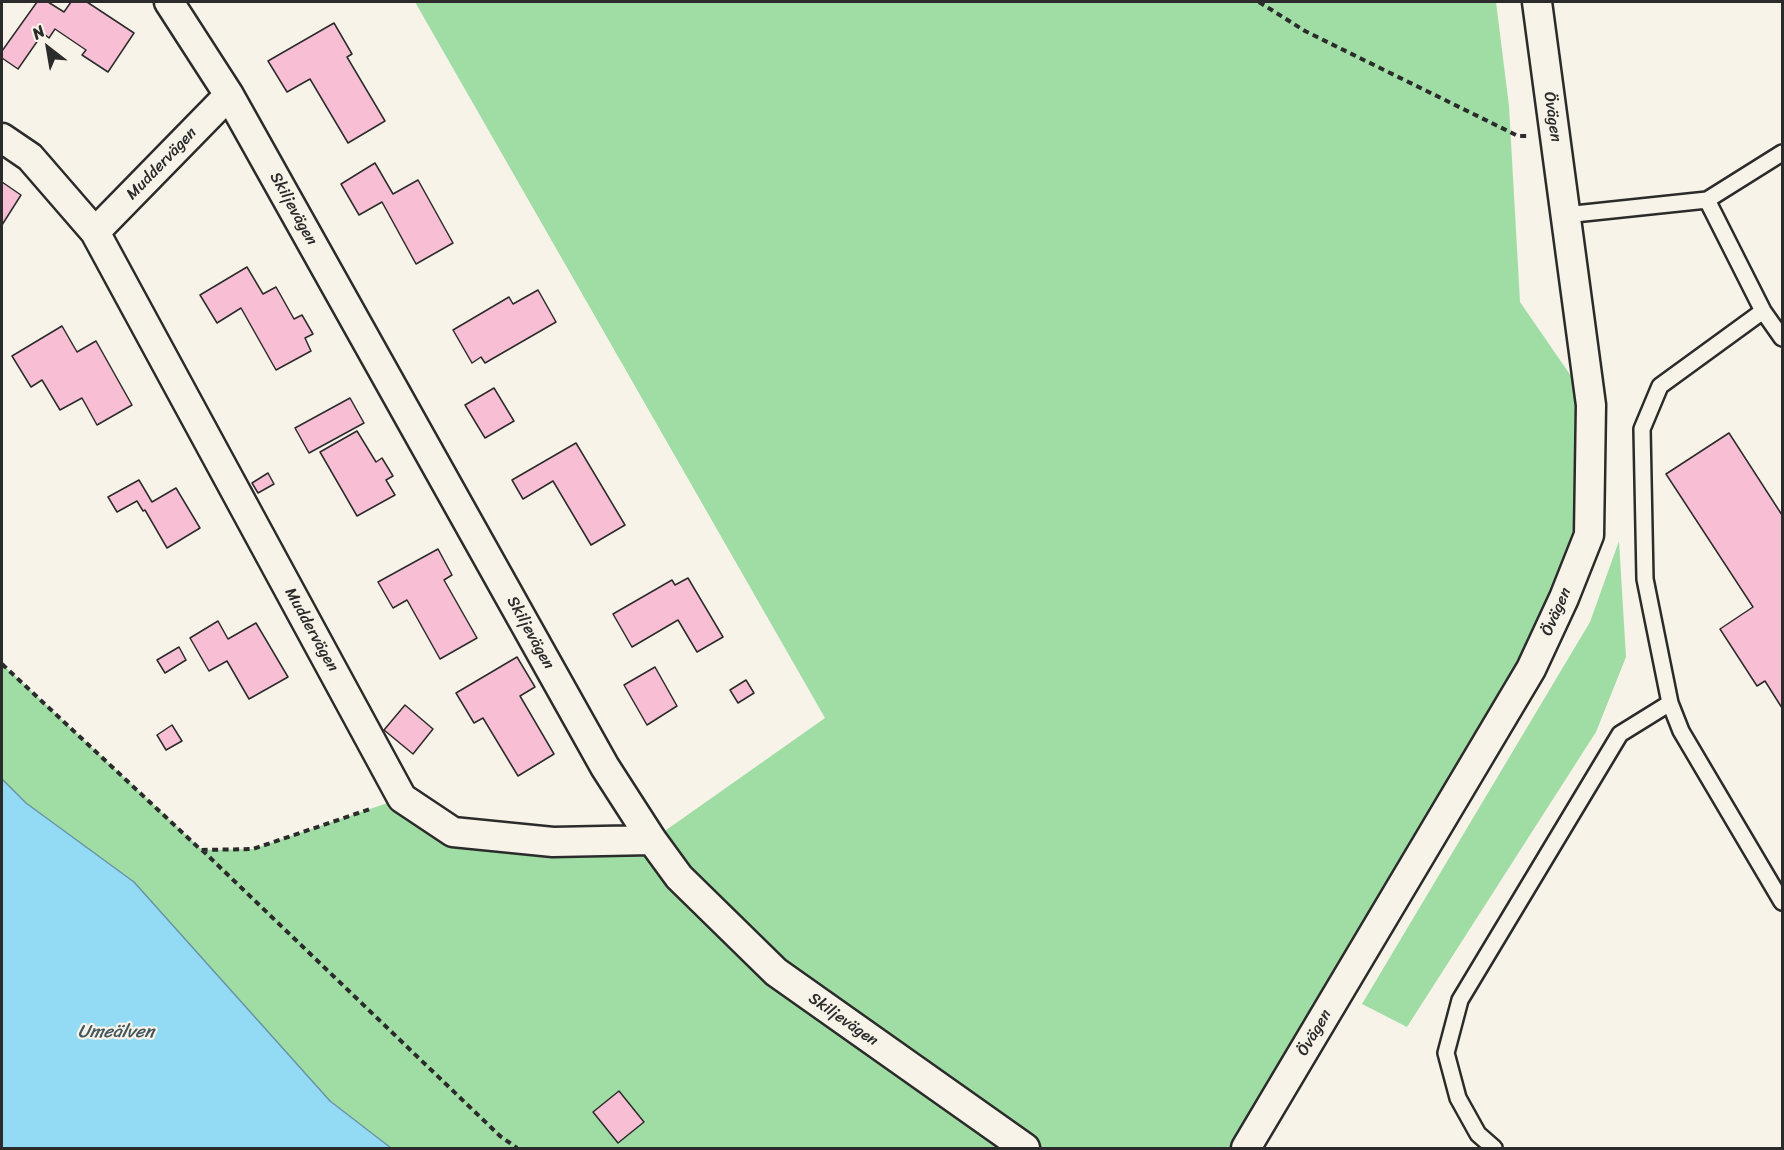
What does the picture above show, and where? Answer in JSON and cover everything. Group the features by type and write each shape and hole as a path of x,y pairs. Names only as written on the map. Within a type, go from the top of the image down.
{"street":[{"name":"Skiljevägen","path":"169,2 230,95 605,767 679,877 776,972 1025,1149"},
{"name":"Övägen","path":"1246,1149 1531,669 1564,598 1589,536 1591,405 1537,2"},
{"name":"Muddervägen","path":"95,232 230,95"},
{"name":"Muddervägen","path":"2,138 30,157 95,232 402,798 453,831 553,842 652,840"}],"lane":[{"path":"1566,215 1707,200 1782,153"},
{"path":"1707,200 1763,311 1782,338"},
{"path":"1763,311 1660,386 1642,429 1645,579 1670,703 1681,731 1782,902"},
{"path":"1494,1149 1478,1134 1458,1098 1446,1053 1460,1000 1620,734 1670,703"}],"path":[{"path":"1259,2 1305,31 1518,136 1555,135"},
{"path":"2,664 201,850 500,1136 517,1149"},
{"path":"201,850 253,849 402,798"}],"green space":[{"path":"415,2 1496,2 1509,106 1520,302 1591,405 1589,535 1564,598 1246,1148 391,1148 330,1101 2,779 2,664 202,850 253,849 402,798 453,832 652,840 825,718"},
{"path":"1619,541 1626,657 1596,732 1407,1027 1362,1004 1590,622"}],"water":[{"name":"Umeälven","path":"2,779 26,803 134,882 330,1101 391,1148 2,1148"}],"building":[{"path":"37,2 48,2 64,12 71,2 87,2 134,33 108,72 82,55 86,50 55,29 49,38 43,33 18,69 2,58 2,51"},
{"path":"334,23 352,54 347,57 385,121 348,143 310,79 287,92 268,61"},
{"path":"375,163 393,194 418,180 453,243 416,264 382,202 359,215 341,184"},
{"path":"2,182 21,195 2,225"},
{"path":"247,267 263,294 276,287 294,319 302,315 313,334 305,338 311,351 276,370 241,308 217,323 200,295"},
{"path":"538,290 556,322 485,363 481,357 472,363 453,330 509,297 513,304"},
{"path":"62,326 77,352 96,341 132,405 97,425 82,398 60,410 42,380 31,387 12,356"},
{"path":"494,388 514,421 485,438 465,405"},
{"path":"350,398 364,423 309,453 295,428"},
{"path":"357,431 376,462 382,458 393,476 386,480 395,495 357,516 320,452"},
{"path":"1729,433 1782,515 1782,708 1765,681 1757,686 1720,629 1753,607 1666,474"},
{"path":"576,443 625,525 591,545 553,481 523,499 512,480"},
{"path":"268,473 274,484 258,493 252,483"},
{"path":"139,480 152,502 176,488 200,528 167,548 145,510 143,511 137,501 117,512 108,497"},
{"path":"438,549 452,575 444,580 477,638 440,659 407,600 393,608 378,582"},
{"path":"688,578 723,637 697,652 678,620 632,647 613,614 672,580 675,585"},
{"path":"218,621 228,639 256,623 288,677 249,699 227,661 209,671 190,638"},
{"path":"179,647 186,660 165,673 157,660"},
{"path":"517,657 535,687 520,696 554,754 518,776 483,718 474,723 456,693"},
{"path":"655,667 677,706 647,725 624,685"},
{"path":"746,680 754,693 738,703 730,690"},
{"path":"405,705 433,729 413,754 384,730"},
{"path":"172,725 182,741 166,750 157,735"},
{"path":"619,1091 644,1122 618,1143 593,1112"}]}
